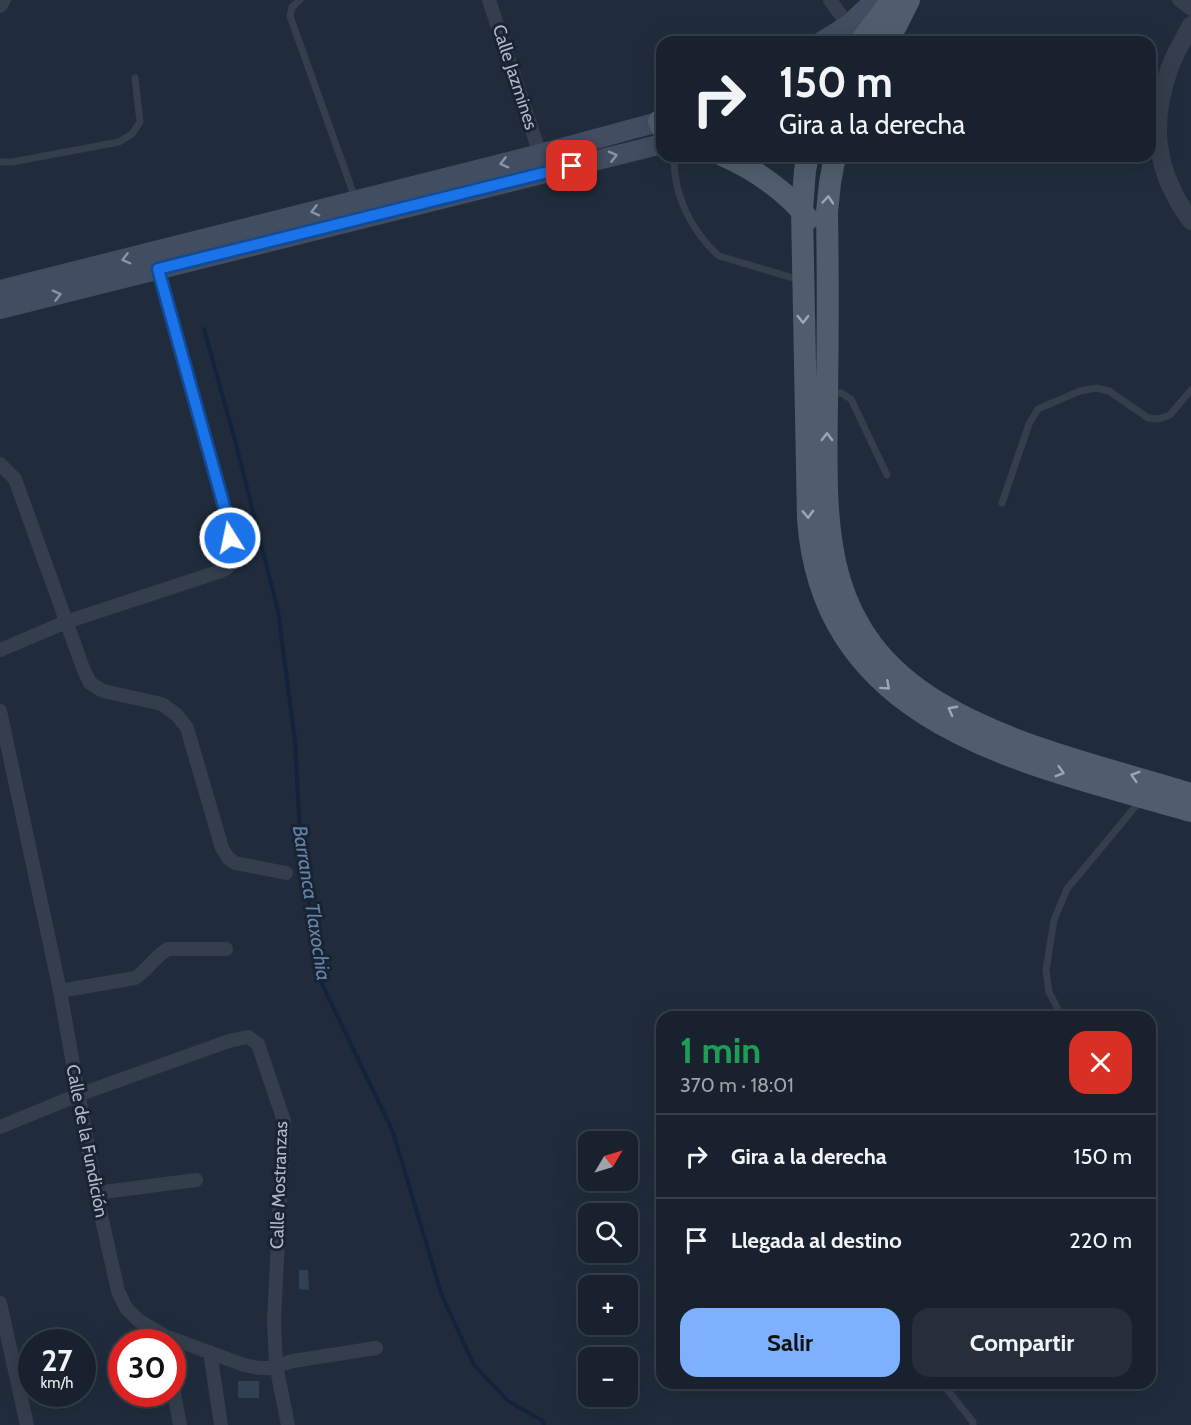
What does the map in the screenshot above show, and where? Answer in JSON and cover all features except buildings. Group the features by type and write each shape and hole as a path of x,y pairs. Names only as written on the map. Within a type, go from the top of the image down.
{"main road":[{"path":"857,36 875,0"},
{"path":"858,36 892,0"},
{"path":"868,36 891,34 909,0"},
{"path":"0,309 158,269 187,253 356,201 656,124"},
{"path":"0,290 187,253 656,145"},
{"path":"735,162 762,176 802,210 828,246"},
{"path":"807,162 802,210 802,280 809,542 821,587 839,628 867,667 901,699 959,735 1032,763 1191,811"},
{"path":"834,162 828,202 827,503 833,557 851,611 863,632 879,652 920,690 975,722 1040,747 1191,793"}],"street":[{"path":"0,6 4,0"},
{"name":"Calle Jazmines","path":"489,0 540,154"},
{"path":"830,0 856,36"},
{"path":"1179,0 1191,9"},
{"path":"1191,25 1170,67 1157,116 1159,157 1177,202 1191,221"},
{"path":"0,650 66,622 221,572 232,560 227,517 158,269"},
{"path":"0,464 15,479 90,683 103,691 162,704 177,715 187,728 222,848 228,858 235,863 286,873"},
{"name":"Calle de la Fundición","path":"0,711 60,991 96,1193 118,1290 126,1308 151,1329"},
{"path":"60,991 135,978 146,972 160,953 168,949 226,949"},
{"name":"Calle Mostranzas","path":"0,1126 78,1095 229,1041 248,1037 258,1044 284,1121 274,1320 276,1365 288,1425"},
{"path":"96,1193 196,1180"},
{"path":"0,1303 27,1425"},
{"name":"Calle de la Fundición","path":"186,1345 259,1368 376,1348"},
{"path":"210,1352 221,1425"},
{"path":"177,1407 180,1425"}],"lane":[{"path":"300,0 292,7 290,16 356,201"},
{"path":"0,162 12,162 97,147 119,142 132,134 140,122 135,78"},
{"path":"673,162 681,202 700,238 718,256 802,280"},
{"path":"1002,503 1029,424 1038,408 1080,391 1096,388 1109,391 1148,418 1159,419 1170,415 1191,390"},
{"path":"827,394 841,393 851,399 886,475"},
{"path":"1059,1011 1049,992 1046,970 1054,920 1067,889 1143,797"},
{"path":"947,1389 973,1425"}],"waterway":[{"name":"Barranca Tlaxochia","path":"204,329 278,611 295,741 301,853 322,984 393,1132 442,1296 474,1365 508,1401 543,1421 544,1425"}],"route":[{"path":"230,538 227,517 158,269 572,166"}]}
